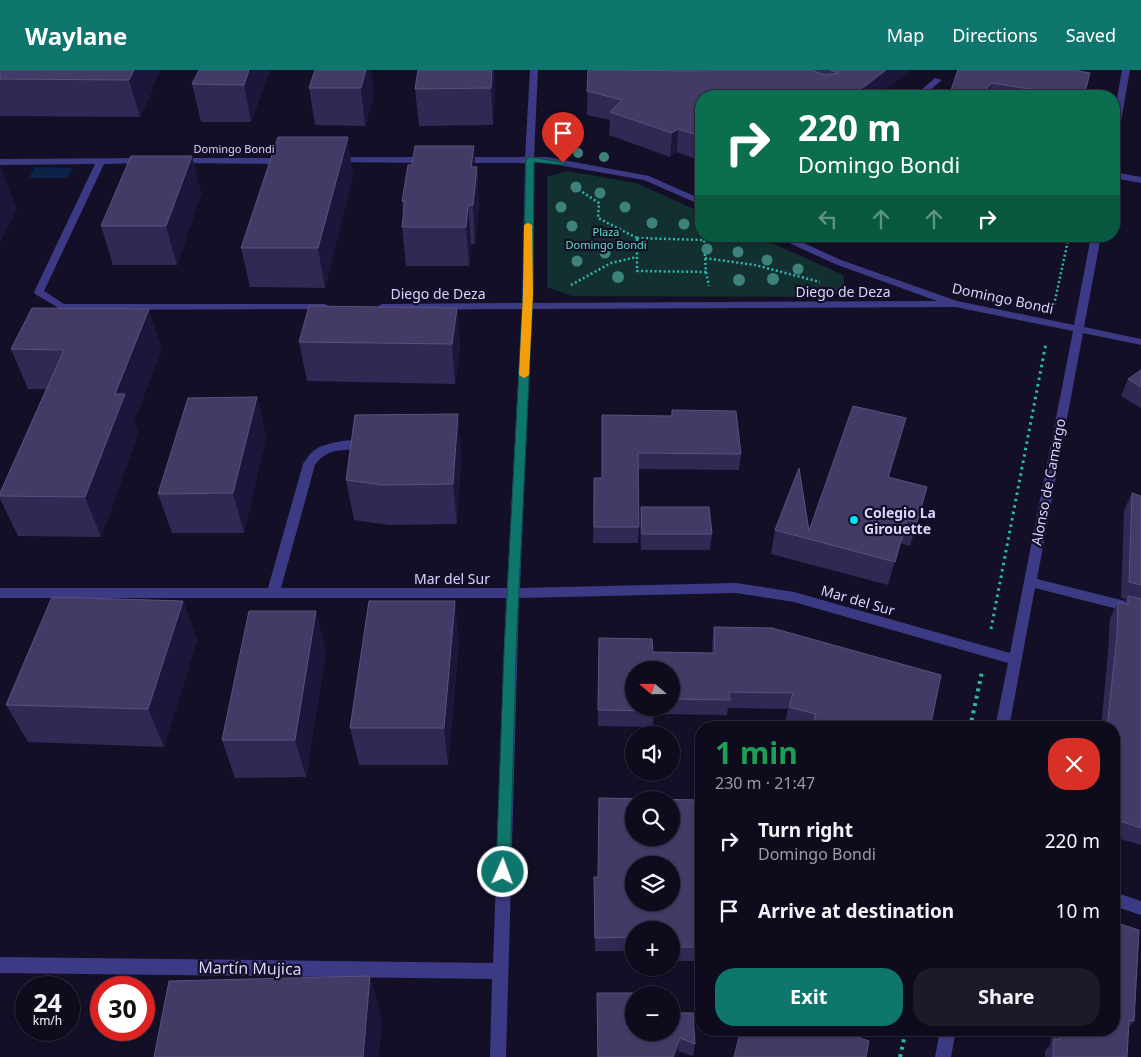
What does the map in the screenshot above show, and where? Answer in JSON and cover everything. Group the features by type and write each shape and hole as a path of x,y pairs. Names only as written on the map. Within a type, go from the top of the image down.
{"street":[{"path":"498,1057 513,593 527,308 534,70"},
{"path":"1120,104 1126,70"},
{"path":"926,90 938,80"},
{"name":"Domingo Bondi","path":"169,161 297,160"},
{"path":"326,160 547,160 646,178 695,199"},
{"path":"0,162 159,161"},
{"path":"100,162 38,292 62,307 336,307"},
{"path":"1120,176 1141,180"},
{"name":"Domingo Bondi","path":"793,242 838,262 955,304 1141,342"},
{"name":"Alonso de Camargo","path":"1003,721 1095,242"},
{"name":"Diego de Deza","path":"376,307 527,308 955,304"},
{"path":"273,593 309,464 314,455 333,446 380,445"},
{"path":"1029,582 1141,610"},
{"name":"Mar del Sur","path":"0,593 513,593 736,588 794,598 1014,660"},
{"path":"1120,901 1141,908"},
{"name":"Martín Mujica","path":"0,965 500,971"},
{"path":"943,1057 947,1036"}],"path":[{"path":"568,183 599,203 598,218 637,238 695,240"},
{"path":"637,238 637,271 706,272 704,242"},
{"path":"971,721 1050,322 1068,242"},
{"path":"570,285 612,262 637,257"},
{"path":"706,258 755,265 824,284"},
{"path":"900,1057 905,1036"}],"green space":[{"name":"Plaza Domingo Bondi","path":"566,171 636,183 695,209 695,242 769,242 843,275 846,290 829,297 572,296 547,287 547,177"}],"water":[{"path":"35,167 73,168 67,178 29,178"}],"building":[{"path":"0,70 134,70 129,80 0,79"},
{"path":"199,70 249,70 244,85 192,84"},
{"path":"315,70 366,70 361,88 309,88"},
{"path":"418,70 492,70 491,88 415,89"},
{"path":"588,70 811,70 825,75 839,73 830,70 886,70 860,90 695,90 695,134 678,129 672,133 610,112 622,100 587,91"},
{"path":"958,70 1074,70 1090,73 1086,90 1036,90 992,83 986,90 951,90"},
{"path":"278,137 348,137 318,248 241,248"},
{"path":"415,146 474,146 471,167 477,167 473,205 468,205 466,227 402,227 405,201 402,201 408,165 412,165"},
{"path":"131,156 192,156 166,226 101,226"},
{"path":"309,306 457,308 452,344 299,342"},
{"path":"32,308 149,309 115,394 125,394 85,497 0,496 64,350 11,349"},
{"path":"1141,370 1141,387 1128,379"},
{"path":"257,397 233,493 158,494 188,398"},
{"path":"853,406 906,418 888,477 927,487 917,522 907,520 895,562 775,530 799,468 809,531"},
{"path":"672,410 736,411 741,454 638,453 639,527 594,527 594,478 602,478 602,415 672,416"},
{"path":"458,414 453,484 383,485 346,480 355,415"},
{"path":"1132,493 1141,496 1141,585 1129,582"},
{"path":"641,507 709,507 712,534 642,534"},
{"path":"1128,596 1141,599 1141,828 1120,821 1120,721 1108,721 1117,636 1118,602 1128,604"},
{"path":"52,597 183,601 148,709 6,705"},
{"path":"369,601 455,601 444,728 350,728"},
{"path":"249,611 316,611 295,740 222,740"},
{"path":"714,627 772,628 941,675 931,721 814,721 816,714 789,707 793,693 729,692 730,700 680,699 680,661 625,661 625,710 598,710 599,638 652,639 653,652 715,653"},
{"path":"599,798 625,799 625,846 680,846 680,800 695,800 695,947 680,947 680,921 625,921 625,937 595,938 594,877 598,877"},
{"path":"1120,924 1139,930 1134,1021 1129,1020 1127,1057 1053,1057 1054,1039 1059,1040 1059,1036 1120,1036"},
{"path":"370,976 363,1057 154,1057 169,981"},
{"path":"597,993 625,993 625,1041 679,1041 673,1057 598,1057"},
{"path":"680,1013 693,1013 695,1044 680,1038"},
{"path":"739,1036 854,1036 869,1041 866,1057 734,1057"}],"slow traffic":[{"path":"524,375 528,294 528,225"}],"place":[{"name":"Colegio La Girouette","path":"854,520"}],"route":[{"path":"503,872 510,652 528,294 530,159 563,163"}]}
